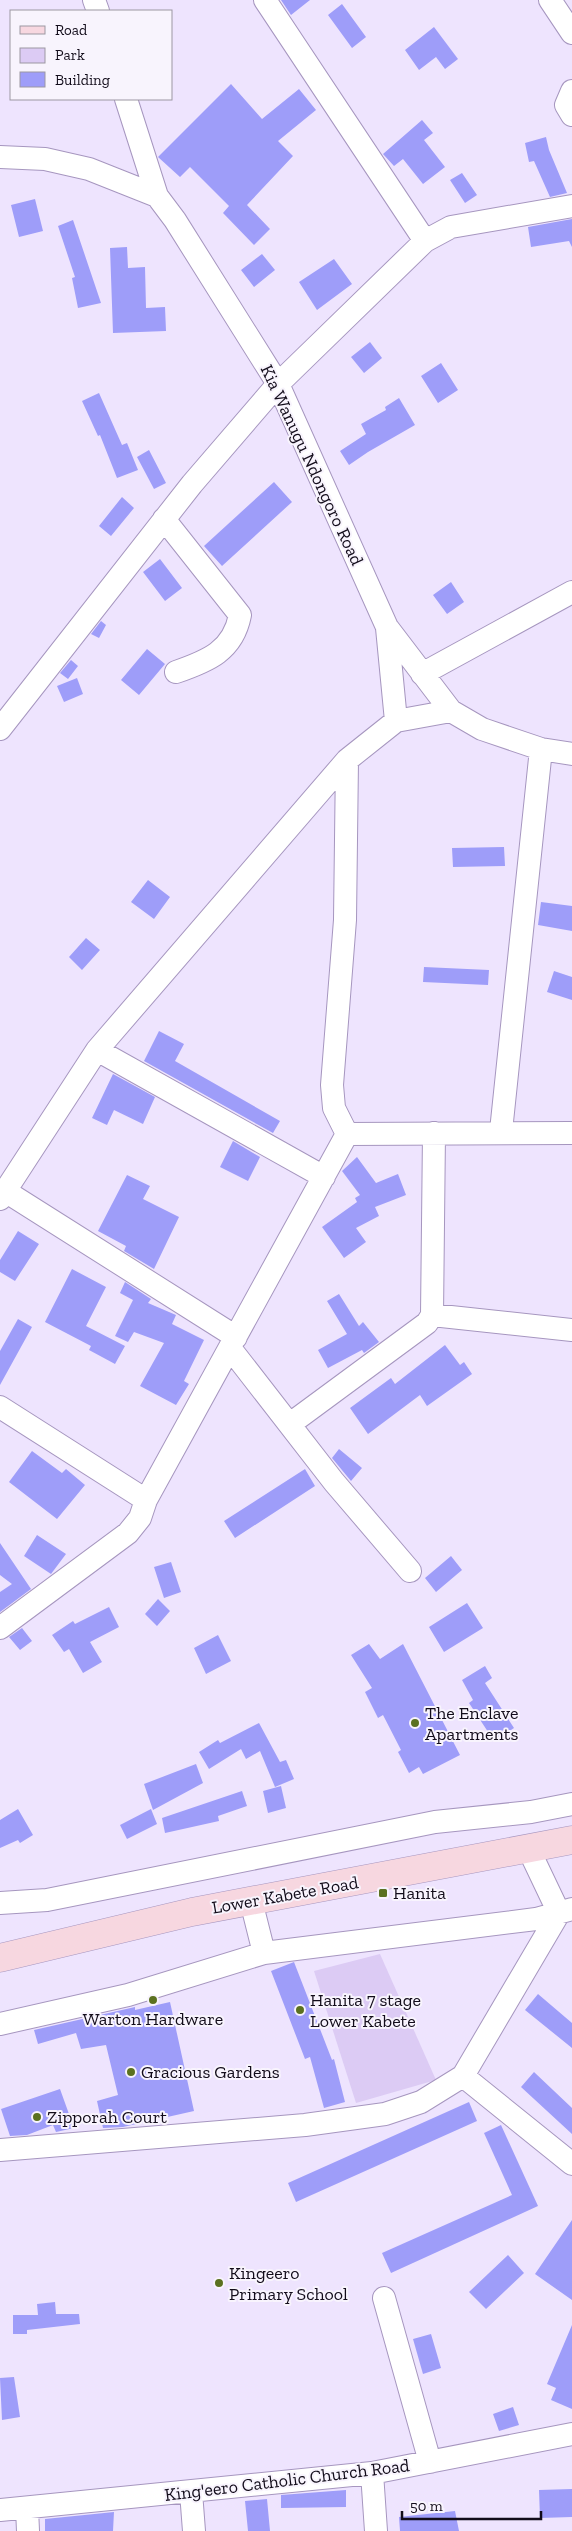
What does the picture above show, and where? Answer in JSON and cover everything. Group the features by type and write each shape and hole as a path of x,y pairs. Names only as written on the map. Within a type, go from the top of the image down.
{"main road":[{"name":"Lower Kabete Road","path":"0,1958 192,1912 529,1850 572,1840"}],"street":[{"path":"265,0 425,241"},
{"path":"550,0 572,33"},
{"path":"572,91 566,105 572,116"},
{"path":"126,100 157,196"},
{"path":"0,156 45,159 89,169 157,196"},
{"name":"Kia Wanugu Ndongoro Road","path":"157,196 175,220 278,384 387,628 451,711 482,729 541,749 572,754"},
{"path":"0,729 164,520 278,384 425,241 451,227 572,206"},
{"path":"164,520 240,615 236,633 221,651 200,664 176,672"},
{"path":"422,674 572,592"},
{"path":"387,628 396,721"},
{"path":"410,1571 334,1482 290,1424 233,1343 2,1195 97,1050 347,760 396,721 451,711"},
{"path":"501,1131 541,749"},
{"path":"347,760 345,920 332,1085 334,1108 347,1134"},
{"path":"97,1050 324,1177"},
{"path":"347,1134 501,1131 572,1132"},
{"path":"290,1424 427,1324 432,1315 434,1133"},
{"path":"0,1628 128,1533 140,1518 146,1500 347,1134"},
{"path":"432,1315 572,1330"},
{"path":"0,1407 146,1500"},
{"path":"0,1903 47,1900 435,1822 531,1812 572,1804"},
{"path":"529,1850 566,1911"},
{"path":"251,1902 264,1953"},
{"path":"0,2024 128,1995 264,1953 536,1919 566,1911"},
{"path":"0,2150 305,2125 385,2114 421,2102 463,2076 566,1911"},
{"path":"463,2076 572,2164"},
{"path":"384,2298 430,2462"},
{"name":"King'eero Catholic Church Road","path":"0,2510 372,2474 572,2434"},
{"path":"372,2474 376,2531"},
{"path":"190,2492 194,2531"},
{"path":"27,2508 28,2531"}],"green space":[{"path":"380,1954 436,2080 356,2103 314,1971"}],"building":[{"path":"281,0 310,0 291,15"},
{"path":"342,4 366,37 352,48 328,15"},
{"path":"434,27 458,59 445,69 436,57 419,70 405,50"},
{"path":"231,84 262,119 299,89 316,110 278,141 293,156 247,205 270,229 254,245 223,213 229,206 190,167 180,177 158,157"},
{"path":"422,120 433,133 424,140 445,167 423,184 403,159 394,166 383,154"},
{"path":"546,137 549,150 567,193 550,197 534,161 529,162 525,143"},
{"path":"462,173 477,195 465,203 450,180"},
{"path":"35,199 43,231 19,237 11,205"},
{"path":"572,219 572,247 569,241 531,247 528,227"},
{"path":"73,220 101,303 78,308 72,278 75,277 58,226"},
{"path":"127,247 128,268 145,267 146,308 165,307 166,331 113,333 110,248"},
{"path":"262,254 275,270 254,287 241,270"},
{"path":"334,259 352,284 317,310 299,282"},
{"path":"370,342 382,358 364,373 351,357"},
{"path":"441,363 458,390 438,403 421,376"},
{"path":"99,393 122,445 127,443 138,470 117,478 100,435 98,436 82,401"},
{"path":"399,398 415,425 349,465 340,451 366,434 361,424 386,410 385,407"},
{"path":"149,450 166,483 154,489 137,457"},
{"path":"274,482 292,502 222,566 204,546"},
{"path":"122,497 134,508 111,536 99,526"},
{"path":"160,559 182,588 165,601 143,572"},
{"path":"451,582 464,602 447,614 433,595"},
{"path":"101,621 106,625 99,638 91,634"},
{"path":"147,649 165,664 139,695 121,680"},
{"path":"71,660 78,666 68,679 60,673"},
{"path":"77,678 83,694 64,702 57,686"},
{"path":"504,847 505,866 453,867 452,848"},
{"path":"148,880 170,897 154,919 131,902"},
{"path":"541,902 572,906 572,931 538,925"},
{"path":"86,938 100,950 82,970 69,957"},
{"path":"424,967 489,970 488,985 423,982"},
{"path":"554,971 572,977 572,1000 547,992"},
{"path":"159,1031 184,1044 175,1061 280,1121 273,1133 144,1061"},
{"path":"113,1074 155,1097 143,1124 114,1110 107,1125 92,1118"},
{"path":"233,1141 260,1157 248,1181 220,1167"},
{"path":"357,1157 376,1183 398,1174 406,1195 375,1207 379,1216 356,1228 366,1242 344,1258 322,1227 357,1202 355,1198 360,1195 342,1171"},
{"path":"127,1175 150,1186 143,1199 179,1217 154,1269 124,1251 126,1246 98,1231"},
{"path":"18,1231 39,1244 15,1281 0,1272 0,1260"},
{"path":"72,1269 106,1287 86,1326 125,1346 115,1364 89,1350 91,1346 45,1322"},
{"path":"125,1282 151,1299 148,1303 176,1315 172,1324 204,1340 184,1381 189,1384 176,1405 140,1386 164,1343 134,1332 128,1342 115,1336 133,1300 120,1293"},
{"path":"339,1294 359,1326 363,1322 379,1342 364,1353 362,1350 328,1368 318,1350 347,1334 327,1301"},
{"path":"18,1319 32,1327 0,1385 0,1351"},
{"path":"445,1345 460,1365 464,1362 472,1374 427,1406 420,1395 368,1434 350,1408 391,1378 395,1384"},
{"path":"339,1449 362,1468 351,1481 332,1458"},
{"path":"32,1451 62,1473 66,1469 85,1485 57,1519 9,1482"},
{"path":"305,1469 315,1486 235,1538 224,1521"},
{"path":"37,1535 66,1554 51,1574 24,1556"},
{"path":"0,1543 31,1589 0,1612 0,1592 12,1584 0,1575"},
{"path":"451,1556 462,1570 436,1592 425,1578"},
{"path":"171,1562 181,1592 164,1598 154,1567"},
{"path":"158,1599 170,1611 157,1626 145,1614"},
{"path":"467,1603 483,1628 444,1652 429,1627"},
{"path":"109,1607 119,1627 90,1642 102,1662 83,1673 69,1649 64,1652 52,1635 73,1621 75,1624"},
{"path":"22,1628 32,1641 20,1650 9,1637"},
{"path":"218,1635 231,1661 206,1674 194,1648"},
{"name":"The Enclave Apartments","path":"369,1644 380,1659 403,1644 460,1755 423,1774 419,1767 409,1773 398,1752 401,1750 383,1715 378,1718 365,1692 372,1688 351,1655"},
{"path":"485,1666 492,1678 485,1683 514,1728 494,1741 469,1703 473,1700 462,1680"},
{"path":"259,1723 280,1762 286,1760 294,1779 275,1787 260,1751 246,1759 241,1749 209,1769 199,1752 218,1740 220,1743"},
{"path":"196,1764 203,1783 153,1810 144,1784"},
{"path":"281,1786 286,1808 268,1813 263,1791"},
{"path":"242,1791 247,1806 218,1816 219,1821 165,1833 162,1818"},
{"path":"18,1809 33,1835 20,1843 18,1840 0,1848 0,1820"},
{"path":"151,1809 157,1824 127,1839 120,1825"},
{"name":"Hanita 7 stage Lower Kabete","path":"294,1962 332,2060 334,2059 345,2102 324,2108 310,2057 305,2059 271,1971"},
{"path":"538,1994 572,2023 572,2048 525,2010"},
{"path":"170,2002 194,2111 123,2127 103,2128 97,2101 118,2095 106,2045 81,2049 76,2033 38,2044 34,2030 135,2007 135,2010"},
{"path":"534,2072 572,2108 572,2134 521,2087"},
{"name":"Zipporah Court","path":"60,2089 74,2128 56,2132 53,2125 27,2135 10,2136 1,2109"},
{"path":"469,2102 477,2121 296,2202 288,2183"},
{"path":"501,2125 538,2206 391,2273 382,2253 512,2195 484,2133"},
{"path":"572,2220 572,2300 535,2274"},
{"path":"508,2255 524,2273 486,2309 469,2292"},
{"path":"55,2302 56,2314 79,2314 80,2324 27,2330 27,2334 13,2334 13,2315 38,2315 37,2304"},
{"path":"572,2325 572,2409 551,2400 556,2388 547,2384"},
{"path":"431,2334 441,2368 423,2374 413,2339"},
{"path":"14,2377 20,2417 2,2420 0,2378"},
{"path":"513,2407 519,2425 499,2431 493,2414"},
{"path":"572,2489 572,2517 540,2518 539,2490"},
{"path":"346,2490 346,2507 281,2508 281,2495"},
{"path":"267,2499 270,2531 248,2531 245,2501"},
{"path":"455,2511 459,2531 400,2531 399,2517"},
{"path":"114,2512 113,2531 45,2531 45,2519"}],"place":[{"name":"The Enclave Apartments","path":"415,1723"},
{"name":"Hanita","path":"383,1893"},
{"name":"Warton Hardware","path":"153,2000"},
{"name":"Hanita 7 stage Lower Kabete","path":"300,2010"},
{"name":"Gracious Gardens","path":"131,2072"},
{"name":"Zipporah Court","path":"37,2117"},
{"name":"Kingeero Primary School","path":"219,2283"}]}
